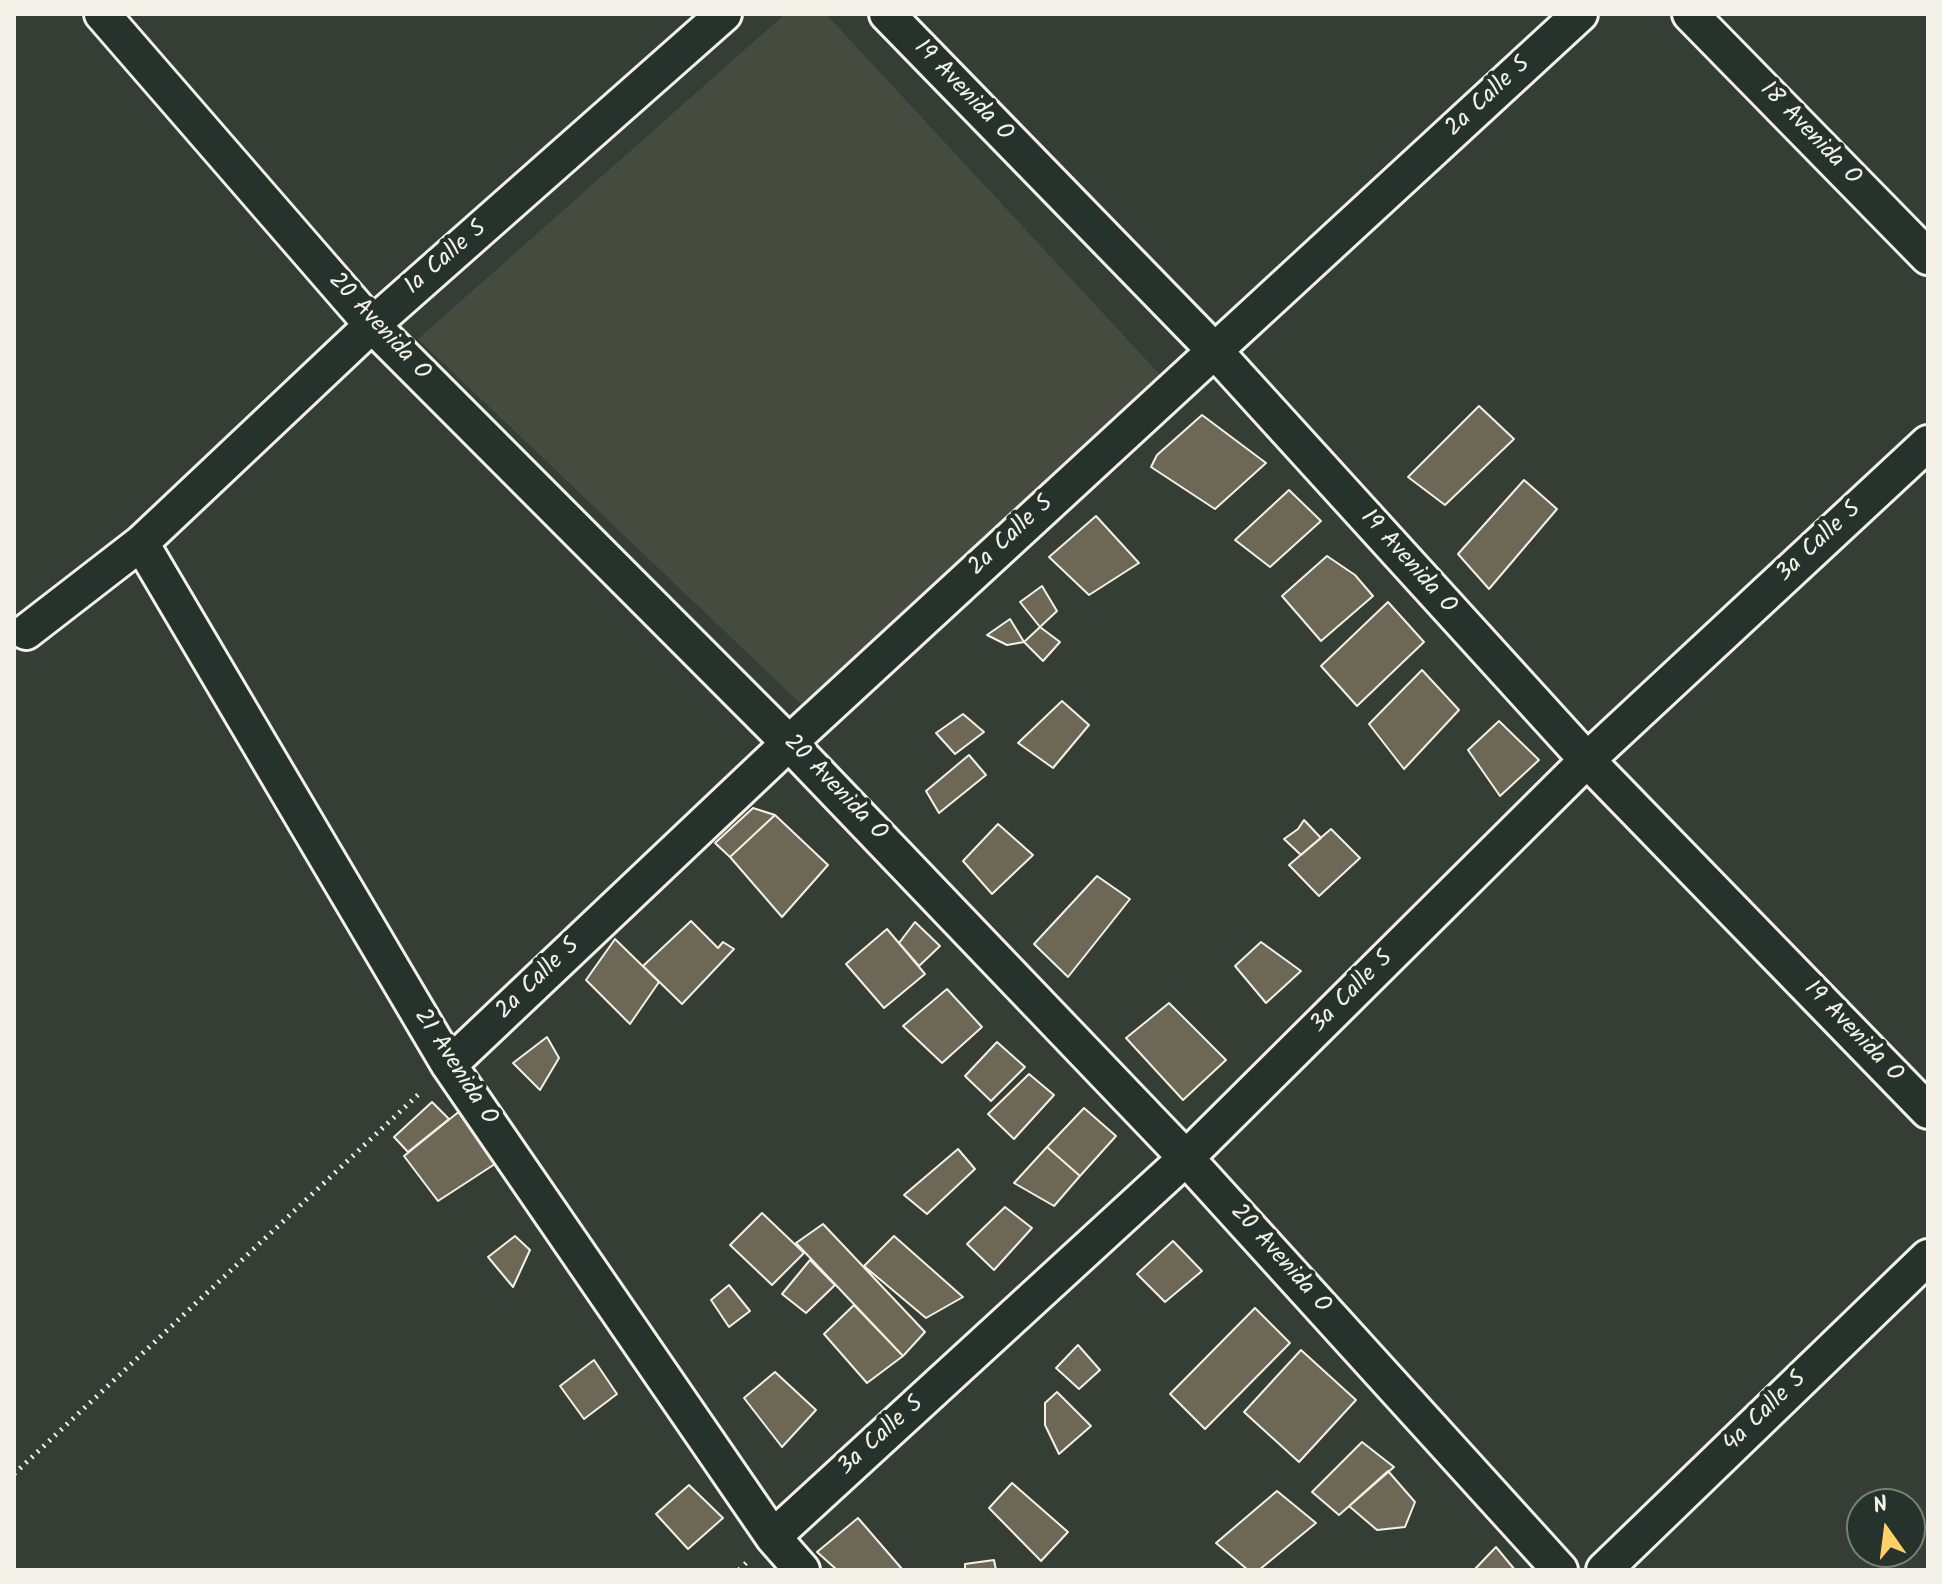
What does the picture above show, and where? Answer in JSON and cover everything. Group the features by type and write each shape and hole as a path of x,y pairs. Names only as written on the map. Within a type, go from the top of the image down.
{"street":[{"name":"20 Avenida O","path":"102,14 372,325 789,743 1186,1158 1560,1570"},
{"name":"1a Calle S","path":"26,632 141,543 372,325 724,14"},
{"name":"19 Avenida O","path":"887,14 1214,350 1587,760 1928,1111"},
{"name":"2a Calle S","path":"449,1065 789,743 1580,14"},
{"name":"18 Avenida O","path":"1690,14 1928,257"},
{"name":"3a Calle S","path":"773,1537 1186,1158 1587,760 1928,443"},
{"name":"21 Avenida O","path":"141,543 449,1065 773,1537 802,1570"},
{"name":"4a Calle S","path":"1604,1570 1928,1257"}],"path":[{"path":"14,1474 449,1065"}],"shaded area":[{"path":"785,14 826,14 1163,378 802,705 418,339"}],"building":[{"path":"1479,406 1514,439 1445,505 1408,477"},
{"path":"1202,415 1266,463 1215,509 1151,467 1157,455"},
{"path":"1524,480 1557,509 1489,589 1458,554"},
{"path":"1289,490 1321,521 1270,567 1235,540"},
{"path":"1096,516 1139,563 1089,595 1049,557"},
{"path":"1327,556 1355,575 1373,596 1321,641 1282,596"},
{"path":"1042,586 1057,611 1040,627 1020,602"},
{"path":"1388,602 1424,642 1357,706 1321,666"},
{"path":"1010,619 1024,642 1007,645 987,635"},
{"path":"1040,627 1060,642 1043,661 1024,642"},
{"path":"1422,670 1459,710 1404,769 1369,724"},
{"path":"1062,701 1089,725 1053,768 1018,743"},
{"path":"963,714 984,732 955,754 936,733"},
{"path":"1499,721 1539,760 1500,796 1468,750"},
{"path":"969,755 986,775 939,813 926,791"},
{"path":"753,808 775,815 730,857 715,843"},
{"path":"775,815 828,865 782,917 730,857"},
{"path":"1304,820 1321,838 1301,855 1284,839"},
{"path":"998,824 1033,855 992,894 963,861"},
{"path":"1331,829 1360,858 1319,896 1289,865"},
{"path":"1097,876 1130,899 1068,977 1034,944"},
{"path":"691,921 718,948 723,942 734,949 682,1004 643,966"},
{"path":"915,922 940,946 919,966 899,943"},
{"path":"887,929 925,974 884,1008 846,964"},
{"path":"615,939 659,982 630,1024 586,980"},
{"path":"1261,942 1301,971 1266,1003 1235,966"},
{"path":"947,989 982,1027 942,1063 903,1026"},
{"path":"1169,1003 1226,1060 1183,1100 1126,1038"},
{"path":"547,1037 559,1058 540,1090 513,1063"},
{"path":"997,1042 1025,1067 991,1101 965,1076"},
{"path":"1029,1074 1054,1095 1014,1139 988,1114"},
{"path":"432,1102 449,1119 408,1152 394,1137"},
{"path":"1084,1108 1116,1136 1080,1176 1047,1147"},
{"path":"461,1110 498,1162 438,1201 404,1156"},
{"path":"1047,1147 1080,1176 1054,1206 1014,1183"},
{"path":"958,1149 975,1169 927,1214 904,1195"},
{"path":"1005,1207 1032,1228 994,1270 967,1244"},
{"path":"762,1213 804,1253 772,1285 730,1245"},
{"path":"823,1224 925,1332 903,1356 796,1243"},
{"path":"515,1236 530,1250 513,1287 488,1257"},
{"path":"894,1236 963,1297 926,1318 864,1266"},
{"path":"1173,1241 1202,1271 1165,1302 1137,1274"},
{"path":"810,1260 835,1285 806,1313 782,1294"},
{"path":"729,1285 750,1311 729,1327 711,1300"},
{"path":"854,1305 903,1356 867,1383 824,1334"},
{"path":"1255,1308 1290,1343 1205,1429 1170,1394"},
{"path":"1078,1345 1100,1370 1079,1389 1056,1368"},
{"path":"1301,1350 1356,1400 1299,1462 1244,1412"},
{"path":"594,1360 617,1394 584,1419 560,1386"},
{"path":"775,1372 816,1410 782,1447 744,1398"},
{"path":"1057,1392 1091,1426 1059,1454 1045,1425 1045,1403"},
{"path":"1362,1442 1394,1467 1339,1515 1312,1492"},
{"path":"1388,1471 1415,1502 1405,1527 1377,1530 1349,1506"},
{"path":"1012,1483 1068,1532 1041,1561 989,1508"},
{"path":"689,1485 723,1518 688,1549 656,1514"},
{"path":"1277,1491 1316,1523 1259,1570 1248,1570 1216,1543"},
{"path":"858,1518 902,1569 837,1570 817,1552"},
{"path":"1496,1547 1515,1570 1474,1570"},
{"path":"994,1560 996,1570 965,1570 965,1564"}]}
